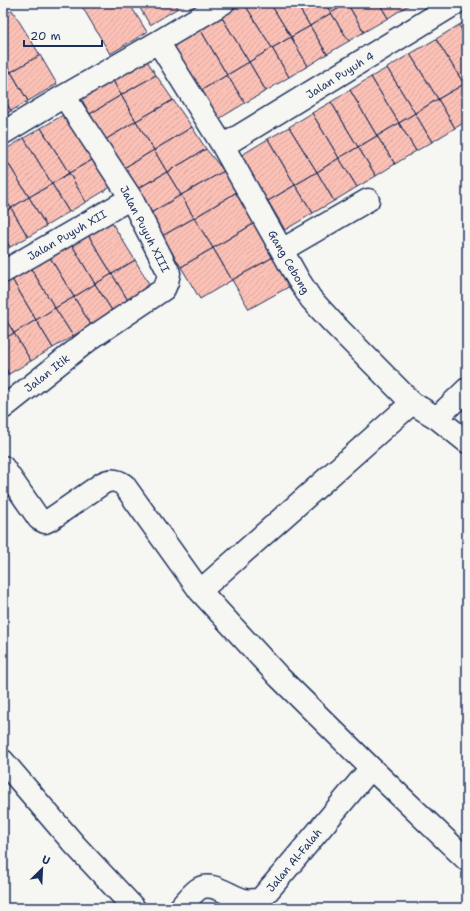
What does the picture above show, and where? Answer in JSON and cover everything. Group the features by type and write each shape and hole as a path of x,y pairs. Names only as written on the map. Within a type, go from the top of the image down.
{"street":[{"path":"3,133 223,3"},
{"name":"Jalan Puyuh 4","path":"223,146 456,3"},
{"name":"Gang Cebong","path":"158,42 223,146 311,299 412,403 437,418 467,442"},
{"name":"Jalan Puyuh XIII","path":"64,96 132,198 169,273 164,289 90,339"},
{"name":"Jalan Puyuh XII","path":"3,272 132,198"},
{"path":"282,250 368,200"},
{"name":"Jalan Itik","path":"3,408 90,339"},
{"path":"437,418 467,389"},
{"path":"200,591 412,403"},
{"path":"3,467 39,519 45,522 107,480 117,480 124,485 200,591 279,677 467,860"},
{"path":"3,761 74,844 134,908"},
{"name":"Jalan Al-Falah","path":"180,908 198,889 204,886 212,886 242,900 260,900 371,768"}],"building":[{"path":"80,3 129,3 147,32 110,54"},
{"path":"137,3 175,3 178,8 150,25"},
{"path":"244,3 272,48 249,62 221,16"},
{"path":"244,3 270,3 291,37 272,48"},
{"path":"270,3 296,3 310,26 291,37"},
{"path":"296,3 325,3 331,13 310,26"},
{"path":"325,3 347,3 331,13"},
{"path":"347,3 379,3 388,18 364,32"},
{"path":"347,3 364,32 349,41 331,13"},
{"path":"379,3 412,3 388,18"},
{"path":"12,10 40,55 11,72 3,59 3,15"},
{"path":"331,13 349,41 327,54 310,26"},
{"path":"221,16 249,62 227,75 200,29"},
{"path":"467,20 467,39 459,25"},
{"path":"459,25 467,39 467,82 464,84 436,39"},
{"path":"310,26 327,54 308,66 291,37"},
{"path":"200,29 227,75 200,91 172,46"},
{"path":"291,37 308,66 289,77 272,48"},
{"path":"436,39 464,84 438,99 410,54"},
{"path":"272,48 289,77 266,91 249,62"},
{"path":"410,54 438,99 415,113 387,68"},
{"path":"40,55 57,84 28,101 11,72"},
{"path":"144,56 156,75 121,95 110,75"},
{"path":"3,59 11,72 3,77"},
{"path":"249,62 266,91 245,103 227,75"},
{"path":"387,68 415,113 399,123 371,77"},
{"path":"11,72 28,101 11,111 3,97 3,77"},
{"path":"110,75 121,95 90,114 78,93"},
{"path":"156,75 173,100 136,121 121,95"},
{"path":"227,75 245,103 217,120 200,91"},
{"path":"371,77 399,123 377,136 350,90"},
{"path":"464,84 467,90 467,121 455,128 438,99"},
{"path":"350,90 377,136 358,147 331,102"},
{"path":"121,95 136,121 105,140 90,114"},
{"path":"3,97 11,111 3,116"},
{"path":"438,99 455,128 432,142 415,113"},
{"path":"173,100 192,127 154,150 136,121"},
{"path":"331,102 358,147 339,158 312,113"},
{"path":"70,111 97,157 69,173 41,128"},
{"path":"312,113 339,158 317,172 289,127"},
{"path":"415,113 432,142 416,151 399,123"},
{"path":"136,121 154,150 122,169 105,140"},
{"path":"399,123 416,151 395,164 377,136"},
{"path":"192,127 206,149 167,172 154,150"},
{"path":"289,127 317,172 295,185 268,139"},
{"path":"41,128 69,173 52,184 24,138"},
{"path":"377,136 395,164 376,176 358,147"},
{"path":"24,138 52,184 29,197 3,155 3,151"},
{"path":"268,139 295,185 268,201 240,156"},
{"path":"358,147 376,176 357,187 339,158"},
{"path":"206,149 224,171 181,195 167,172"},
{"path":"154,150 167,172 135,190 122,169"},
{"path":"3,155 29,197 11,208 3,196"},
{"path":"97,157 114,185 86,202 69,173"},
{"path":"339,158 357,187 334,201 317,172"},
{"path":"224,171 237,192 194,218 181,195"},
{"path":"167,172 181,195 149,214 135,190"},
{"path":"317,172 334,201 313,213 295,185"},
{"path":"69,173 86,202 69,212 52,184"},
{"path":"52,184 69,212 46,226 29,197"},
{"path":"295,185 313,213 285,230 268,201"},
{"path":"237,192 255,223 213,248 194,218"},
{"path":"181,195 194,218 162,236 149,214"},
{"path":"3,196 11,208 3,213"},
{"path":"29,197 46,226 28,237 11,208"},
{"path":"11,208 28,237 10,247 3,236 3,213"},
{"path":"107,215 135,260 112,274 84,228"},
{"path":"194,218 213,248 181,267 162,236"},
{"path":"255,223 275,256 232,280 213,248"},
{"path":"84,228 112,274 95,284 68,238"},
{"path":"3,236 10,247 3,252"},
{"path":"68,238 95,284 74,297 46,251"},
{"path":"213,248 232,280 200,299 181,267"},
{"path":"46,251 74,297 55,308 27,262"},
{"path":"275,256 292,285 249,309 232,280"},
{"path":"135,260 152,289 129,302 112,274"},
{"path":"27,262 55,308 36,320 9,274"},
{"path":"9,274 36,320 14,333 3,315 3,277"},
{"path":"112,274 129,302 113,312 95,284"},
{"path":"95,284 113,312 91,325 74,297"},
{"path":"74,297 91,325 73,336 55,308"},
{"path":"55,308 73,336 53,348 36,320"},
{"path":"3,315 14,333 3,339"},
{"path":"36,320 53,348 31,361 14,333"},
{"path":"14,333 31,361 9,374 3,364 3,339"},
{"path":"3,364 9,374 3,378"}]}
